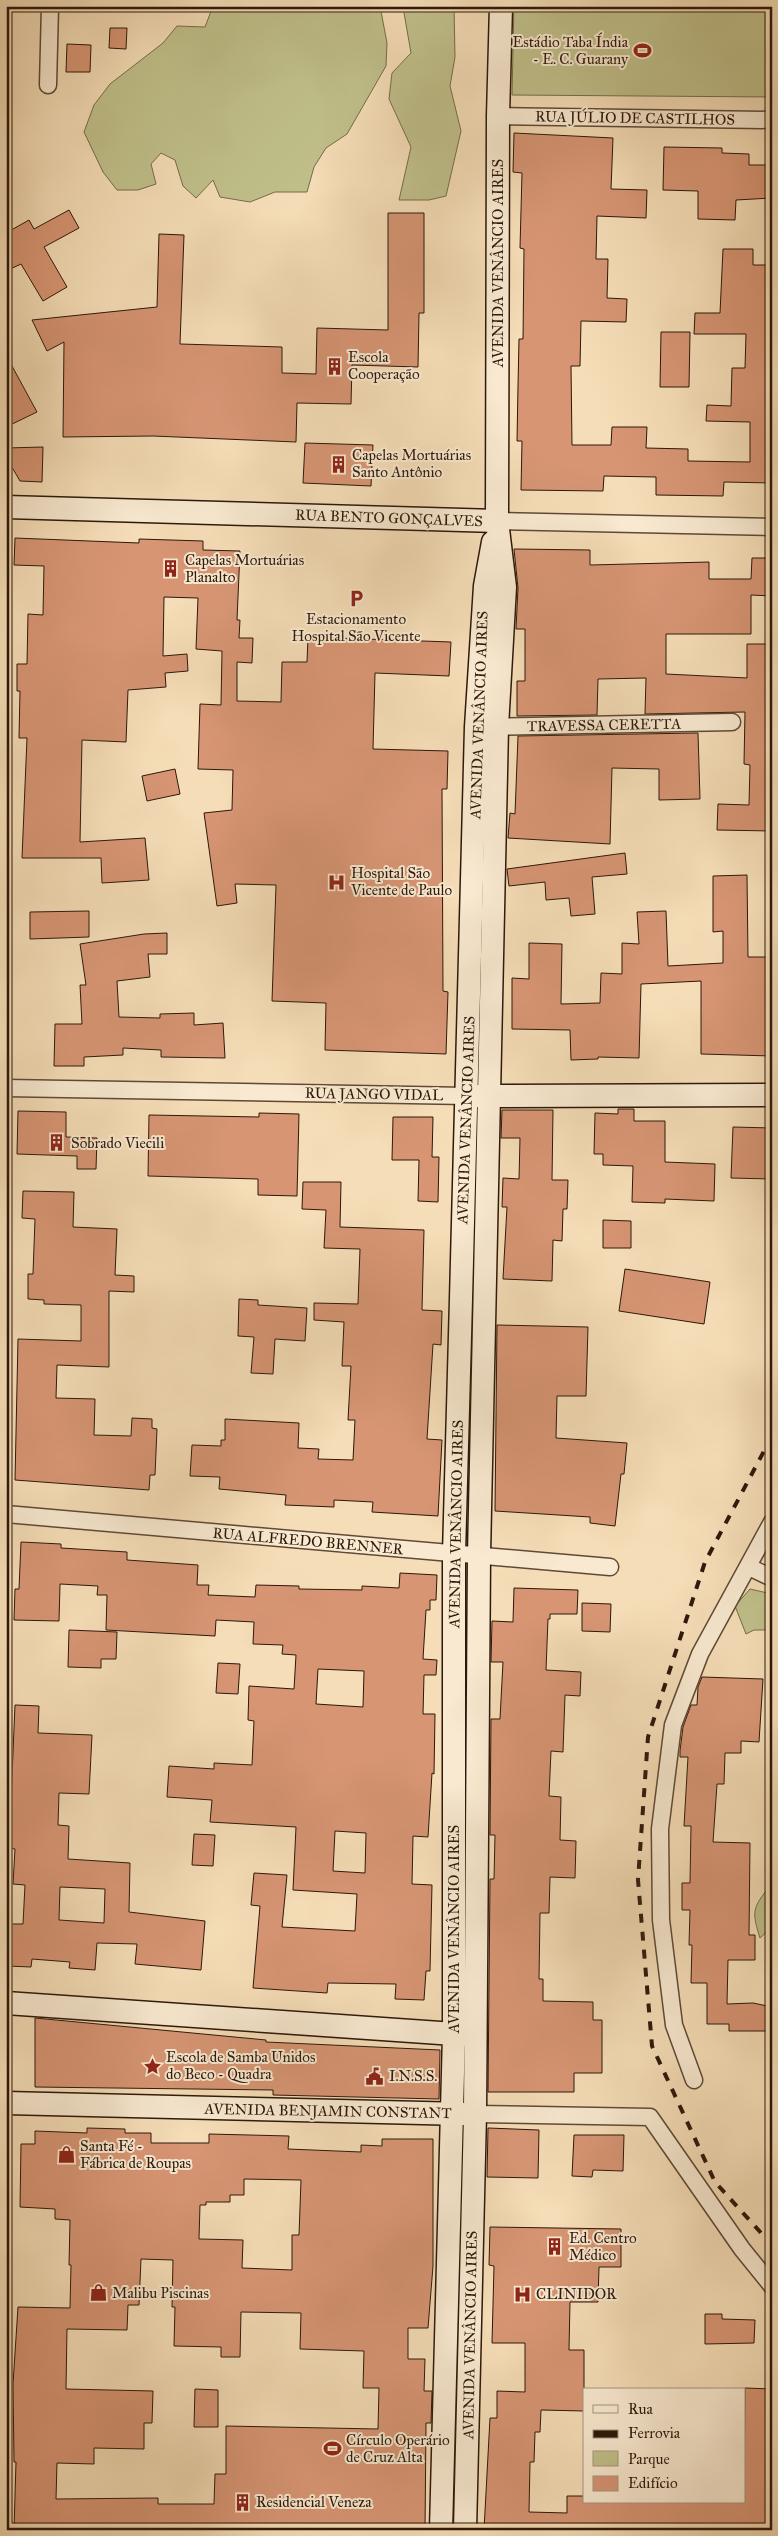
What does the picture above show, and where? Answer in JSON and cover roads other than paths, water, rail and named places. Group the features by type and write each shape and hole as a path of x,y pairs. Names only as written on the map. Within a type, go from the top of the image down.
{"main road":[{"name":"AVENIDA VENÂNCIO AIRES","path":"440,2530 452,2113 465,2035 477,1830 480,1556 490,1096 485,586 497,521 498,116 501,6"},
{"name":"RUA BENTO GONÇALVES","path":"6,507 497,521"},
{"name":"AVENIDA VENÂNCIO AIRES","path":"465,2530 475,2114 465,2035 454,1830 454,1554 467,1096 487,727"},
{"name":"RUA JANGO VIDAL","path":"467,1096 772,1095"},
{"path":"461,1300 486,1301"},
{"path":"454,1830 477,1830"},
{"path":"6,2003 465,2035"},
{"name":"AVENIDA BENJAMIN CONSTANT","path":"6,2103 475,2114"}],"street":[{"path":"48,85 50,6"},
{"name":"RUA JÚLIO DE CASTILHOS","path":"498,116 772,120"},
{"name":"RUA BENTO GONÇALVES","path":"497,521 772,527"},
{"name":"TRAVESSA CERETTA","path":"487,727 732,722"},
{"name":"RUA JANGO VIDAL","path":"6,1088 467,1096"},
{"name":"RUA ALFREDO BRENNER","path":"6,1514 610,1567"},
{"path":"694,2080 674,2025 661,1920 660,1829 673,1725 700,1654 772,1522"},
{"path":"749,1567 772,1578"},
{"name":"AVENIDA BENJAMIN CONSTANT","path":"475,2114 650,2118 742,2249 772,2286"}],"railway":[{"path":"772,1436 705,1562 648,1737 638,1880 652,2046 715,2182 772,2245"}],"place":[{"name":"Estádio Taba Índia - E. C. Guarany","path":"642,51"},
{"name":"Escola Cooperação","path":"334,366"},
{"name":"Capelas Mortuárias Santo Antônio","path":"338,464"},
{"name":"Capelas Mortuárias Planalto","path":"171,569"},
{"name":"Estacionamento Hospital São Vicente","path":"356,598"},
{"name":"Hospital São Vicente de Paulo","path":"337,882"},
{"name":"Sobrado Viecili","path":"57,1143"},
{"name":"Escola de Samba Unidos do Beco - Quadra","path":"152,2066"},
{"name":"I.N.S.S.","path":"375,2076"},
{"name":"Santa Fé - Fábrica de Roupas","path":"66,2155"},
{"name":"Ed. Centro Médico","path":"555,2247"},
{"name":"Malibu Piscinas","path":"98,2293"},
{"name":"CLINIDOR","path":"522,2294"},
{"name":"Círculo Operário de Cruz Alta","path":"332,2449"},
{"name":"Residencial Veneza","path":"242,2502"}]}
